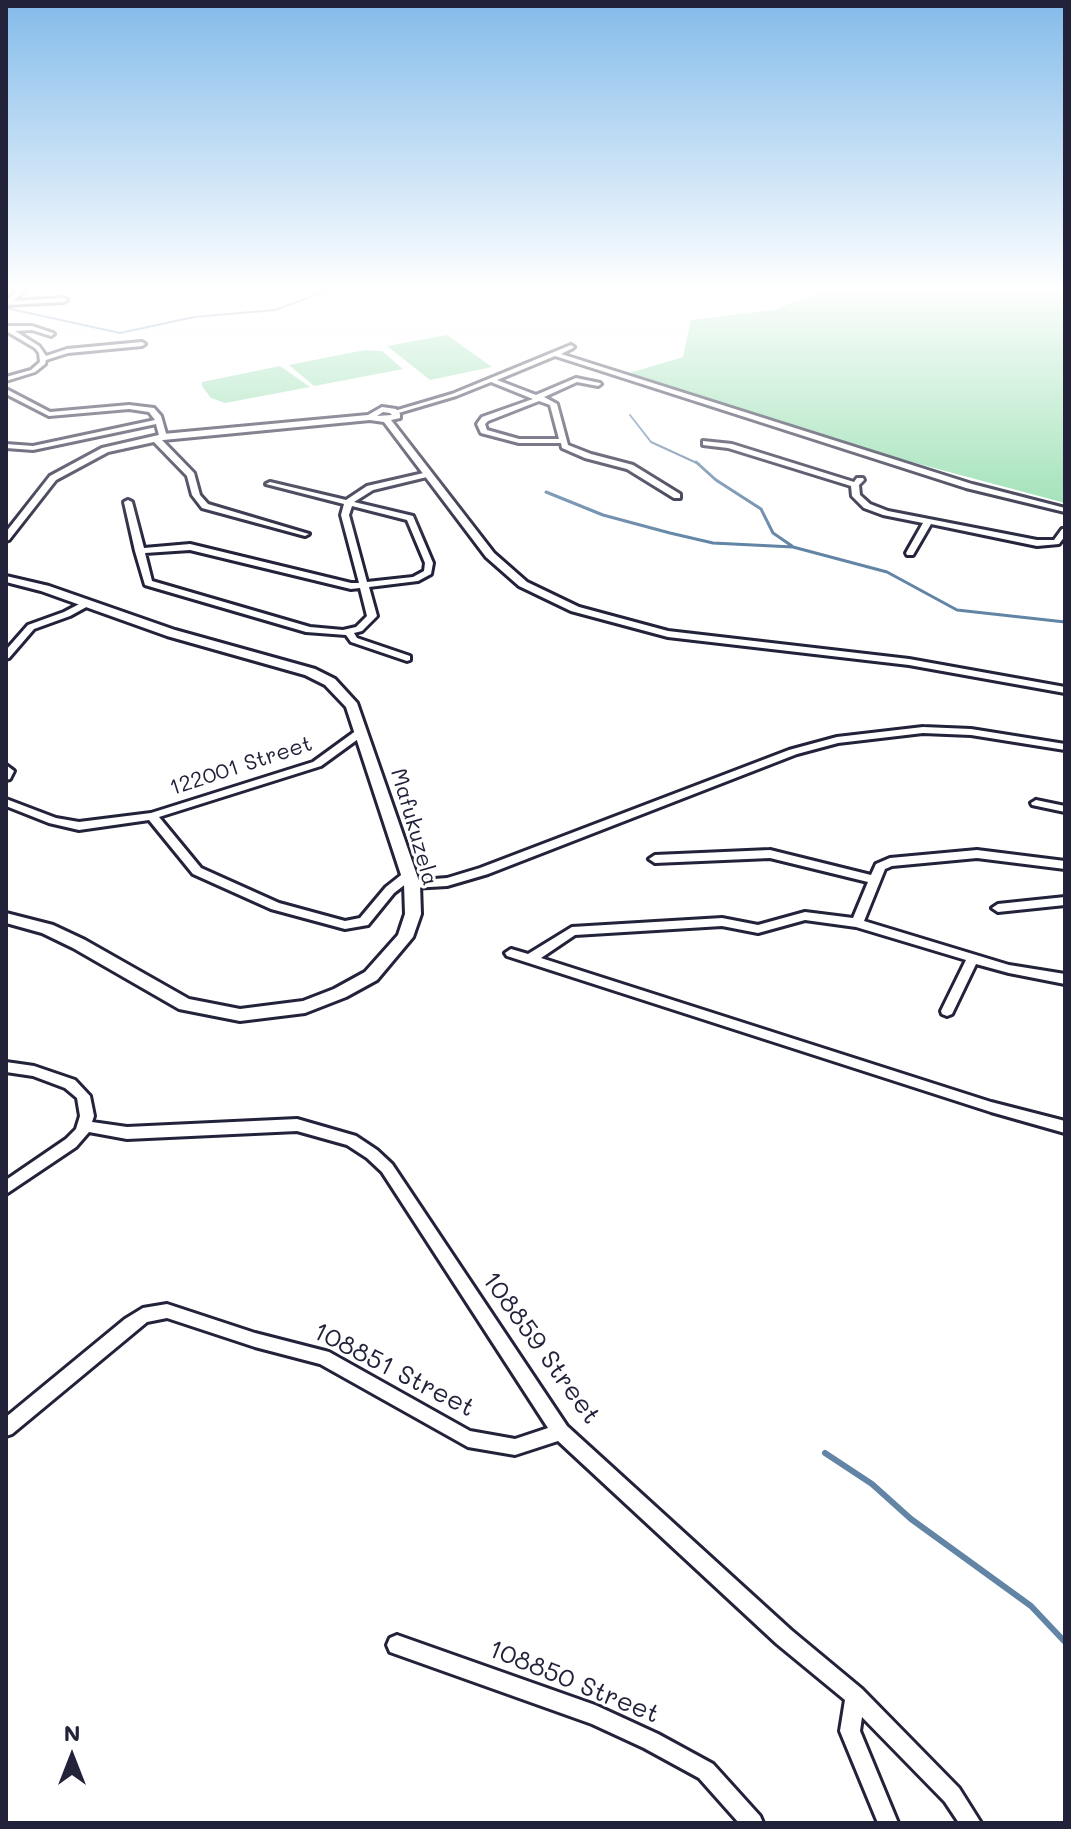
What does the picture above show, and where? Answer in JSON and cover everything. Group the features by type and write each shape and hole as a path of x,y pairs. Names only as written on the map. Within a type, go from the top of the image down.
{"main road":[{"name":"Mafukuzela","path":"6,579 171,633 310,672 343,694 361,732 410,879 413,914 405,937 371,976 305,1007 240,1015 185,1005 79,944 47,929 6,918"}],"street":[{"path":"6,538 53,478 68,467 105,450 159,438 391,416 505,374"},
{"path":"619,374 969,486 1065,510"},
{"path":"491,380 540,397 555,407 562,441"},
{"path":"598,384 576,380 485,419 481,424 484,431 526,442 562,441 588,456 630,467 677,496"},
{"path":"6,391 49,414 146,408 155,411 159,438 191,475 196,495 205,506 305,534"},
{"path":"391,416 428,474 503,567 523,584 575,609 668,634 909,662 1065,690"},
{"path":"6,446 33,448 157,422"},
{"path":"706,443 729,446 857,483 856,496 867,506 928,522 1030,542 1063,538"},
{"path":"128,502 144,578 154,586 309,630 348,632 366,624 372,616 345,515 349,502 370,488 428,474"},
{"path":"139,551 190,547 342,585 415,579 428,572 429,563 410,518 270,484"},
{"path":"910,553 928,522"},
{"path":"6,525 17,523"},
{"path":"6,656 31,627 87,603"},
{"path":"348,632 354,640 407,658"},
{"path":"410,879 447,882 484,871 793,752 837,740 923,730 985,733 1065,747"},
{"name":"122001 Street","path":"361,732 317,764 152,816 197,871 275,906 345,925 364,922 390,890 410,879"},
{"path":"6,768 9,771 6,777"},
{"path":"6,802 53,821 79,826 152,816"},
{"path":"1036,803 1065,809"},
{"path":"655,859 770,854 874,880"},
{"path":"857,923 880,867 904,859 1002,855 1065,865"},
{"path":"709,857 712,871"},
{"path":"998,908 1065,901"},
{"path":"530,959 557,938 595,928 722,922 758,929 805,916 857,923 1023,973 1065,979"},
{"path":"511,953 991,1107 1065,1127"},
{"path":"947,1011 973,958"},
{"path":"6,1067 53,1077 76,1088 86,1105 85,1126 71,1143 6,1188"},
{"name":"108859 Street","path":"85,1126 127,1133 297,1125 351,1140 387,1168 561,1432 784,1637 855,1696 952,1795 971,1823"},
{"name":"108851 Street","path":"6,1428 143,1315 167,1311 255,1340 312,1352 468,1439 515,1447 561,1432"},
{"name":"108850 Street","path":"397,1645 595,1715 651,1741 706,1771 753,1823"},
{"path":"855,1696 850,1731 888,1823"}],"green space":[{"path":"239,374 292,374 310,387 225,403 211,398 202,382"},
{"path":"300,374 375,374 314,386"},
{"path":"423,374 457,374 430,380"},
{"path":"627,374 1065,374 1065,503 893,457"}],"waterway":[{"path":"630,415 651,442 697,463"},
{"path":"697,463 716,480 761,509 773,533 792,546"},
{"path":"546,492 603,515 670,533 713,543 793,547 887,572 957,610 1065,622"},
{"path":"825,1453 872,1484 911,1519 1031,1606 1065,1642"}]}
